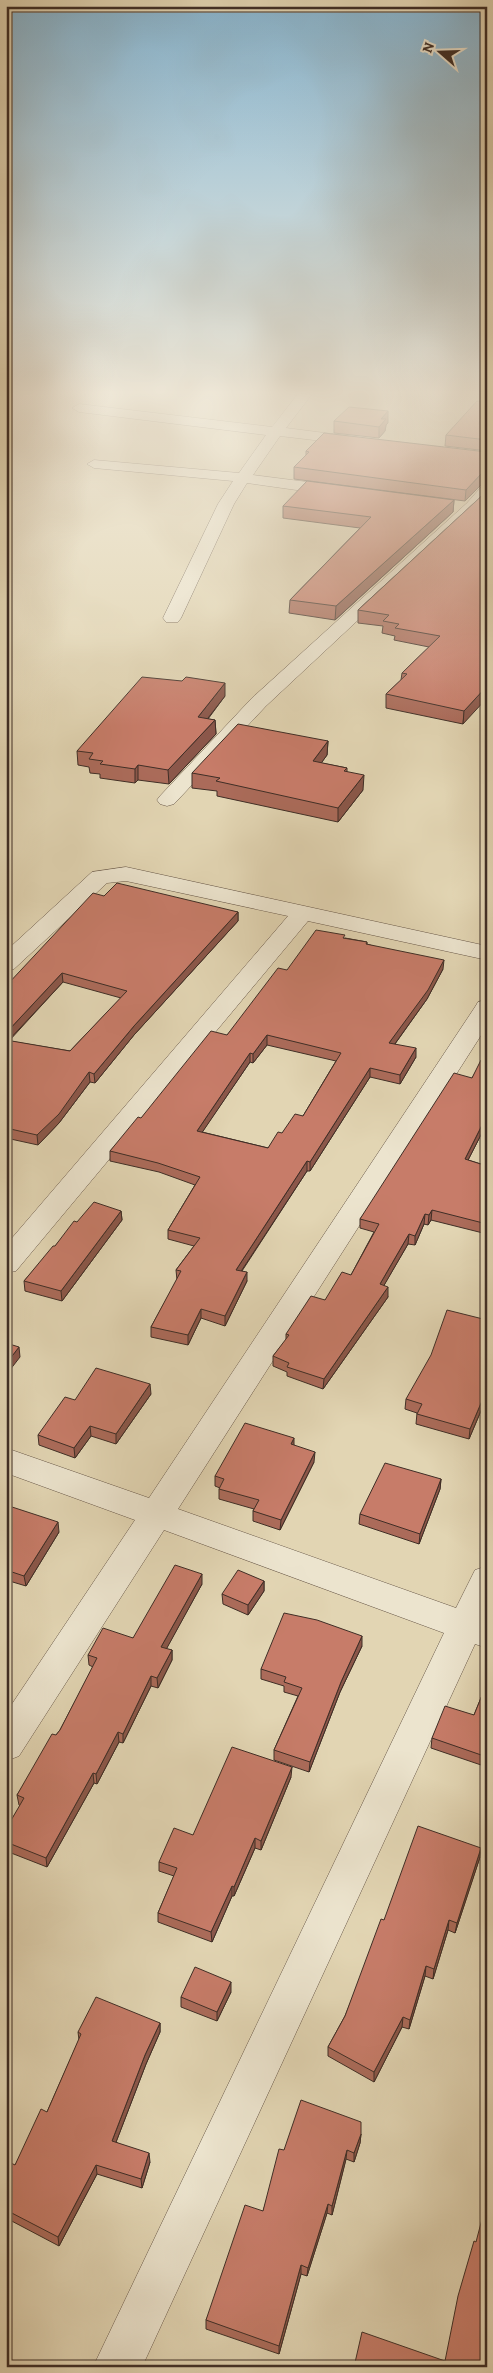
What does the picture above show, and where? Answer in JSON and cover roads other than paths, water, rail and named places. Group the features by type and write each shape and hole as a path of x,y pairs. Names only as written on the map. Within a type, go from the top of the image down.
{"street":[{"path":"172,618 226,505"},
{"path":"167,800 259,702 472,505"},
{"path":"450,506 469,508"},
{"path":"6,964 100,877 112,874 126,874 487,953"},
{"path":"6,1264 302,914"},
{"path":"6,1745 487,1007"},
{"path":"6,1460 477,1630"},
{"path":"117,2367 477,1630 487,1580"}]}
